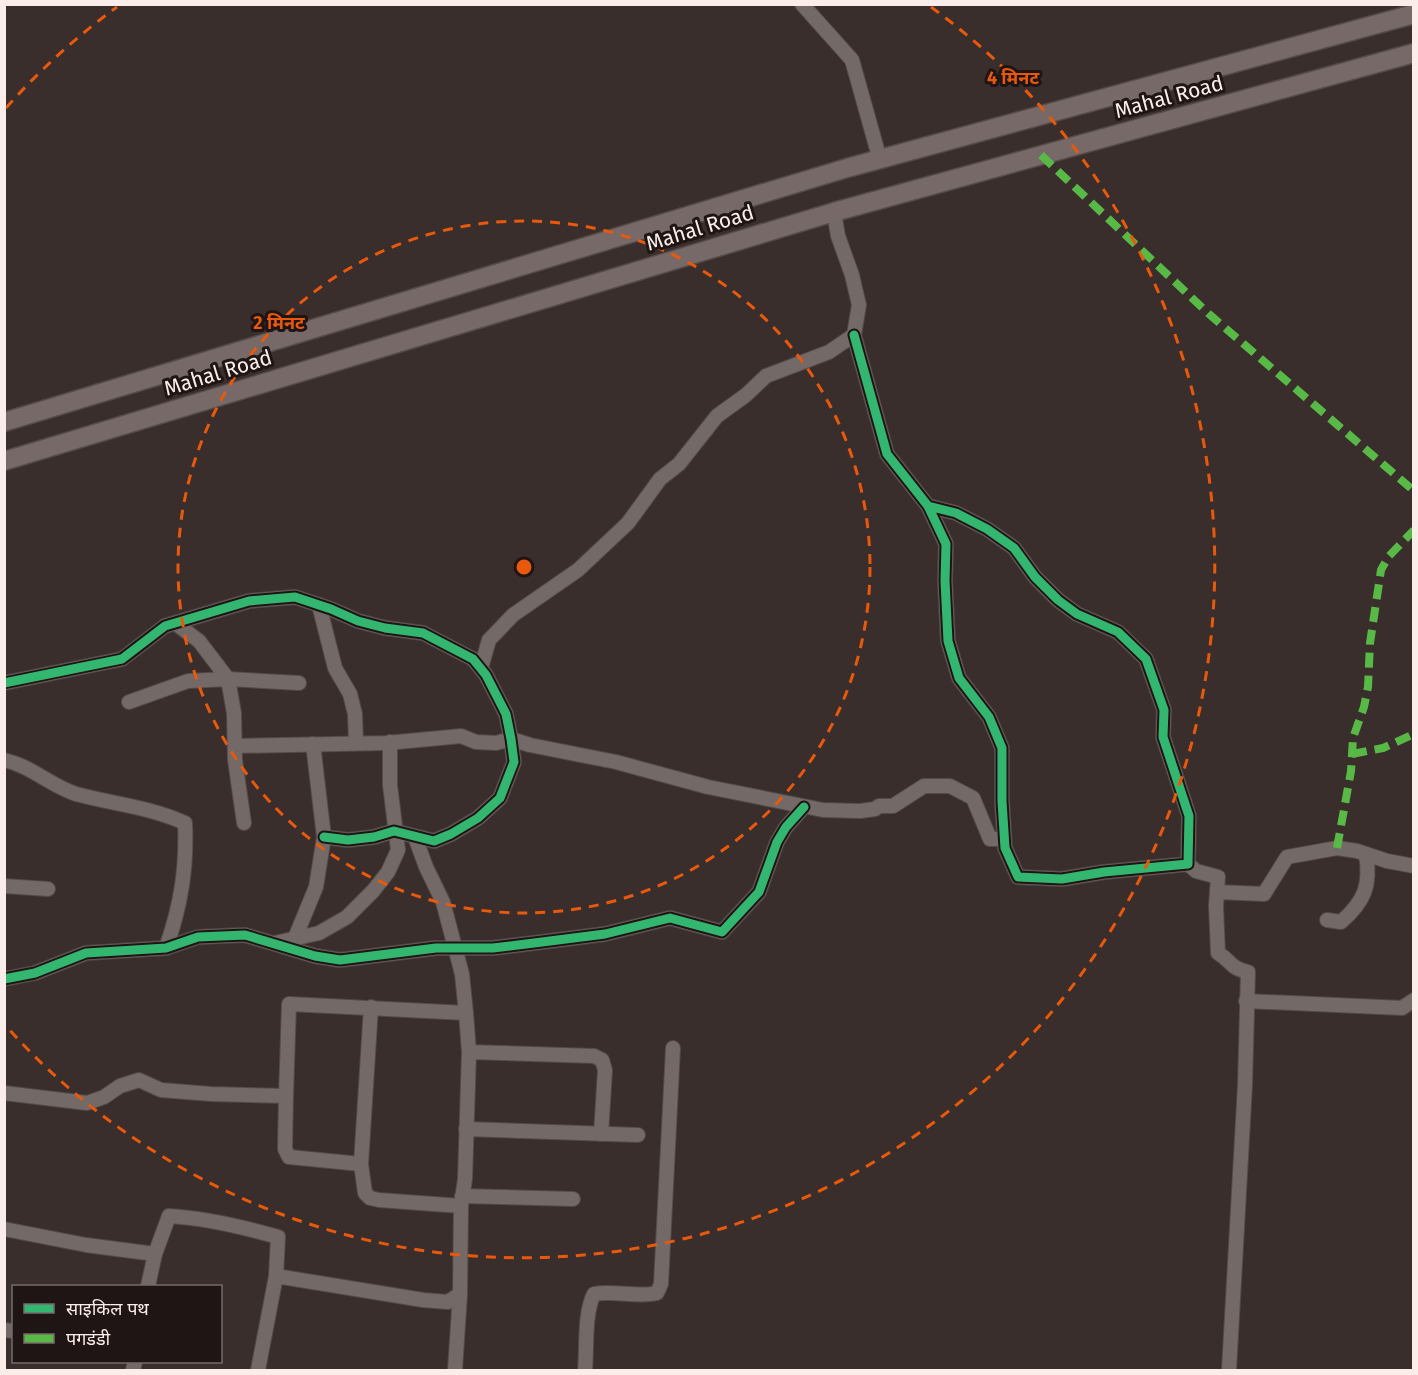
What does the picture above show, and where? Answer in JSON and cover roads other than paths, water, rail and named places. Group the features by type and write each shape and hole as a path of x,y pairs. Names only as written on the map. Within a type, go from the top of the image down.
{"main road":[{"name":"Mahal Road","path":"4,422 880,160 1413,14"},
{"name":"Mahal Road","path":"4,462 834,212 1413,53"}],"street":[{"path":"802,4 852,60 880,160"},
{"path":"834,212 838,236 852,275 859,305 854,335 887,454 928,506 946,544 948,641 959,678 989,717 1002,748 1005,848 1018,877 1062,879 1104,872 1188,864"},
{"path":"481,669 489,640 513,615 578,570 622,529 660,479 679,464 717,416 746,395 765,376 830,352 854,335"},
{"path":"928,506 956,513 987,530 1014,548 1035,577 1058,600 1077,614 1118,632 1146,660 1164,710 1162,737 1189,816 1188,864 1196,872 1218,877 1218,952 1226,957 1231,966 1248,972 1245,1096 1229,1371"},
{"path":"4,683 122,659 165,626 249,601 295,597 376,626 423,633 473,659 506,714 511,739 514,762 500,798 478,818 434,841 394,831 374,837 348,840 324,837"},
{"path":"319,605 335,668 350,694 355,714 356,742"},
{"path":"175,623 198,641 228,679 234,713 235,746 244,823"},
{"path":"129,702 188,681 228,679 298,684"},
{"path":"235,746 390,742 460,736 476,742 496,743 511,739 616,762 708,787 804,807 860,811 875,809 879,806 893,806 924,786 950,786 973,798 990,839 1004,839"},
{"path":"273,943 319,933 347,917 388,872 398,850 390,785 390,742"},
{"path":"296,938 316,887 324,837 313,744"},
{"path":"4,760 20,764 45,780 75,793 164,813 185,823 185,878 166,948"},
{"path":"4,979 35,973 86,953 166,948 198,937 245,935 315,956 340,960 436,948 493,948 605,934 670,918 722,932 759,892 777,842 786,826 804,807"},
{"path":"415,837 426,867 444,902 456,948 462,974 469,1052 455,1371"},
{"path":"1217,892 1264,894 1287,857 1337,849 1413,866"},
{"path":"1327,920 1341,922 1354,911 1367,889 1366,854"},
{"path":"4,886 48,889"},
{"path":"1246,1001 1402,1008 1413,1000"},
{"path":"361,1164 289,1157 285,1149 289,1004 466,1012"},
{"path":"371,1007 361,1164 365,1193 370,1198 462,1201 573,1199"},
{"path":"585,1371 590,1302 594,1294 649,1295 657,1293 661,1284 673,1048"},
{"path":"469,1052 594,1056 602,1060 604,1070 601,1134"},
{"path":"4,1093 87,1103 104,1097 120,1086 139,1080 161,1090 211,1095 286,1096"},
{"path":"466,1130 638,1135"},
{"path":"148,1285 169,1216 190,1217 248,1228 278,1237 276,1276 258,1371"},
{"path":"4,1229 86,1245 156,1254"},
{"path":"276,1276 423,1300 448,1302 460,1294"}]}
